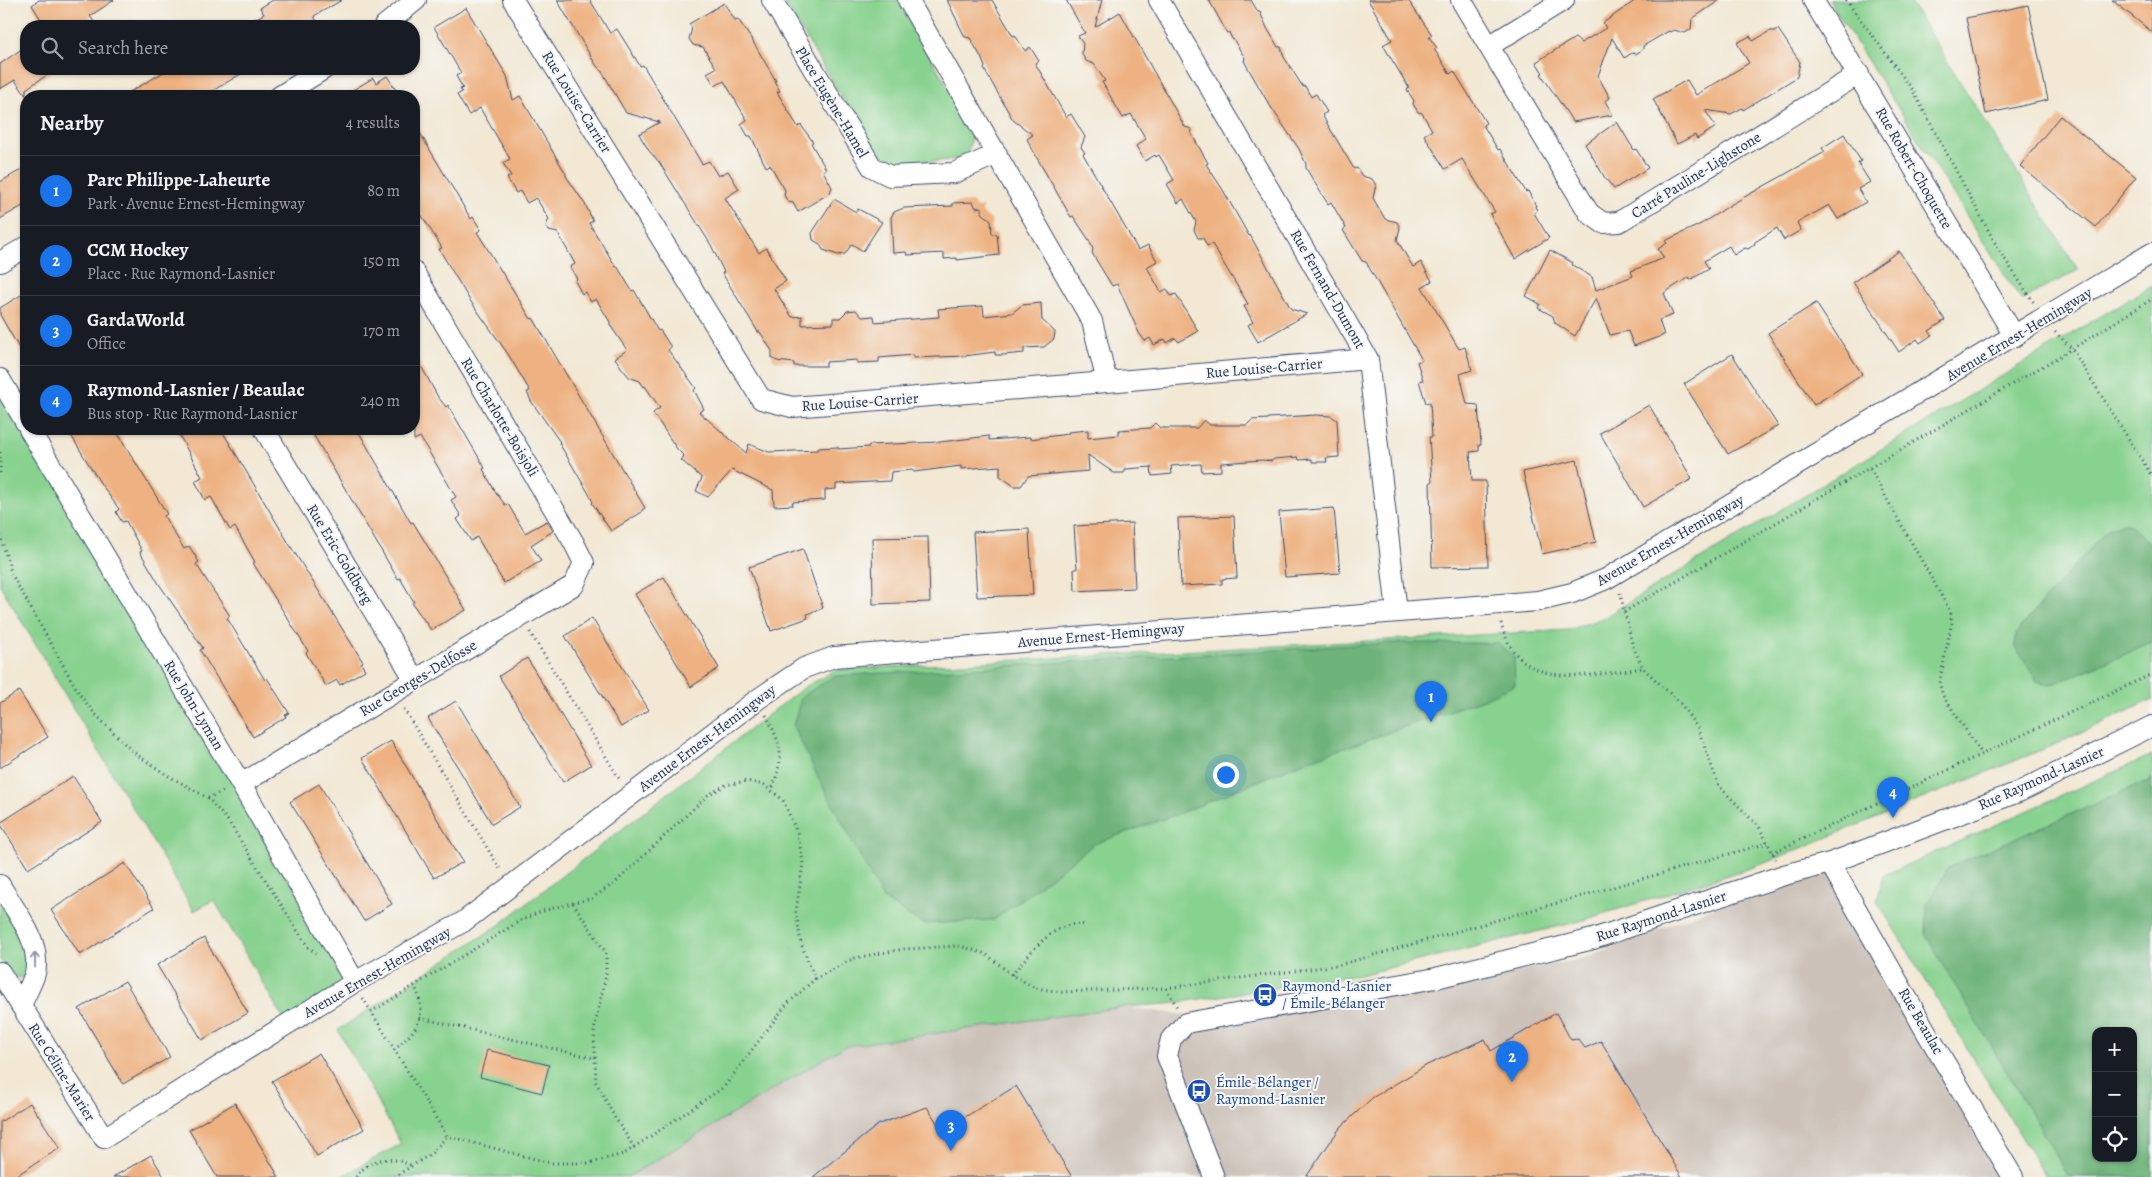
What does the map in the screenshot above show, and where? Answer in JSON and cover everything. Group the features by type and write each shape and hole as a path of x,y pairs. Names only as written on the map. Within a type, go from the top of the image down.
{"street":[{"path":"391,20 416,0"},
{"name":"Rue Louise-Carrier","path":"513,0 761,399 792,407 1368,359"},
{"name":"Place Eugène-Hamel","path":"772,0 872,167 890,176 954,174 998,154"},
{"path":"908,0 1092,321 1107,382"},
{"name":"Rue Fernand-Dumont","path":"1160,0 1368,359 1397,612"},
{"name":"Carré Pauline-Lighstone","path":"1461,0 1589,213 1603,223 1619,222 1859,74"},
{"path":"1489,46 1564,0"},
{"name":"Rue Robert-Choquette","path":"1813,0 2015,337"},
{"path":"306,90 319,75"},
{"path":"0,262 20,250"},
{"name":"Avenue Ernest-Hemingway","path":"104,1138 355,982 463,922 758,699 804,668 834,657 1538,601 1572,593 1606,579 2015,337 2152,253"},
{"name":"Rue Charlotte-Boisjoli","path":"420,282 584,563"},
{"path":"0,379 20,413"},
{"name":"Rue John-Lyman","path":"34,435 241,784 355,982"},
{"name":"Rue Eric-Goldberg","path":"268,435 416,680"},
{"name":"Rue Georges-Delfosse","path":"241,784 574,585 584,563"},
{"name":"Rue Raymond-Lasnier","path":"1186,1023 1436,978 1593,939 1784,875 1830,863 2020,791 2152,726"},
{"name":"Rue Beaulac","path":"1830,863 1927,1033 2013,1177"},
{"name":"Rue Céline-Marier","path":"0,885 33,940 36,959 34,974 21,1006"},
{"name":"Rue Céline-Marier","path":"0,972 104,1138"},
{"path":"1186,1023 1171,1039 1167,1056 1214,1177"}],"path":[{"path":"1846,0 1912,89 2000,252 2032,299"},
{"path":"1624,612 1870,469 2072,349 2152,299"},
{"path":"2053,329 2072,349 2152,476"},
{"path":"0,452 0,474"},
{"path":"1870,469 1946,601 1952,622 1940,685 1943,696 1982,754"},
{"path":"0,535 12,575 80,696 94,713 133,752 167,776 208,798 228,821 308,948 324,959"},
{"path":"1606,579 1620,593 1633,647 1643,668 1681,704 1698,729 1719,786 1759,827 1784,875"},
{"path":"1501,623 1506,640 1521,660 1542,671 1560,676 1580,676 1643,668"},
{"path":"531,634 629,796"},
{"path":"1772,853 2152,674"},
{"path":"758,699 781,747 781,762 772,790"},
{"path":"403,708 511,886"},
{"path":"371,1012 520,921 542,911 592,898 615,883 708,795 726,785 747,781 772,790 783,800 798,835 803,864 796,912 801,943 815,979"},
{"path":"355,982 371,1012 447,1136 551,1163 588,1163 624,1154 724,1087 786,1005 815,979 854,958 904,949 960,946 986,954 1012,975 1035,988 1062,992 1166,988 1339,965 1768,843"},
{"path":"573,903 606,953 606,975 594,1030 596,1082 615,1118 634,1147"},
{"path":"1012,975 1030,952 1050,935 1064,926 1084,925"},
{"path":"394,1050 411,1035 417,1027 420,1018 419,996 415,986"},
{"path":"1166,988 1186,1023"},
{"path":"420,1018 594,1058"},
{"path":"394,1177 431,1154 447,1136"},
{"path":"356,1177 373,1163 384,1158 401,1160 412,1166"}],"shaded area":[{"path":"1830,863 1997,1177 628,1177 845,1046 1124,1007 1238,1022 1578,960"}],"green space":[{"path":"783,0 897,0 971,126 971,140 968,151 958,159 895,166 878,158"},
{"path":"1829,0 1909,0 2078,270 2022,300"},
{"path":"2152,285 2152,700 2056,744 1760,865 1577,922 1360,975 1167,1004 1124,1007 845,1046 628,1177 340,1177 401,1144 338,1030 499,925 803,688 836,670 1568,630 1603,618"},
{"path":"0,380 20,414 20,435 32,435 355,982 287,1025 214,900 194,911 0,585"},
{"path":"2123,523 2130,525 2152,545 2152,643 2056,683 2047,684 2037,681 2015,646 2016,635 2022,625 2108,529"},
{"path":"1390,643 1498,643 1514,657 1515,685 1486,698 1299,764 1183,812 1094,844 994,920 923,924 883,899 793,726 801,697 834,676"},
{"path":"2152,755 2152,1177 2046,1177 1877,901 1884,875"},
{"path":"2152,779 2152,1177 2069,1177 1926,936 1927,904 1949,867"},
{"path":"0,896 28,942 26,976 19,978 8,971 0,960"}],"building":[{"path":"39,0 114,0 90,16 93,20 41,20 32,5"},
{"path":"273,0 342,0 314,16 316,20 253,20 264,14 260,8"},
{"path":"557,0 590,0 610,33 617,29 640,66 643,65 702,164 709,161 718,176 728,171 739,189 725,198 759,253 766,248 786,281 774,289 792,317 802,316 802,325 833,324 833,318 840,318 847,311 856,310 862,317 874,316 875,322 939,317 938,309 983,306 984,316 1012,313 1022,305 1041,303 1042,320 1055,332 1054,339 1044,347 1024,348 1024,353 1003,355 995,355 995,352 964,356 913,358 913,355 879,358 879,362 857,363 857,360 826,362 826,366 794,366 794,363 777,361 772,358 772,351 760,332 758,332 722,273 724,272 711,245 659,162 649,151 639,134 660,122 626,113"},
{"path":"947,0 992,0 1013,36 1015,35 1025,51 1030,47 1039,61 1035,63 1066,117 1071,114 1085,137 1081,147 1085,153 1083,154 1138,250 1148,245 1157,261 1147,267 1161,292 1167,289 1171,296 1176,294 1198,331 1179,342 1175,338 1167,343 1165,339 1154,345 1150,338 1145,341 1139,333 1117,284 1112,286 1092,253 1093,249 1089,240 1073,216 1071,217 1037,158 1027,139 1033,135 1013,120 984,69 981,57 970,38 965,37"},
{"path":"1066,0 1102,0 1095,27 1120,12 1185,127 1192,129 1191,133 1208,163 1206,164 1250,235 1291,309 1307,314 1258,342 1248,325 1253,322 1244,306 1248,304 1212,244 1207,246 1203,238 1198,238 1194,230 1196,222 1183,199 1178,203 1167,184 1174,180 1159,155 1156,157 1155,155 1145,161 1136,146 1146,139 1131,114 1123,118 1102,82 1105,81 1094,64 1086,61 1082,54 1083,44 1078,36 1085,33"},
{"path":"1209,0 1251,0 1258,12 1260,12 1267,28 1278,47 1281,47 1284,57 1303,87 1305,86 1311,97 1316,94 1327,112 1322,115 1354,169 1357,168 1362,176 1372,179 1376,185 1373,198 1385,219 1397,222 1400,228 1397,240 1413,267 1421,262 1432,281 1422,287 1459,349 1465,347 1472,370 1460,374 1467,404 1478,405 1481,445 1479,445 1479,451 1470,452 1472,481 1486,481 1488,566 1432,567 1430,482 1432,482 1429,437 1432,437 1430,402 1426,403 1419,381 1423,380 1417,362 1422,360 1366,262 1362,261 1343,230 1346,228 1331,202 1328,204 1313,180 1299,149 1267,101 1244,61 1245,58 1229,32 1227,33"},
{"path":"1368,0 1408,0 1432,35 1429,37 1437,48 1434,49 1450,74 1454,71 1486,123 1483,125 1498,150 1500,149 1526,192 1528,191 1536,206 1537,211 1534,213 1549,238 1515,259 1490,214 1495,212 1462,159 1445,169 1424,135 1432,130 1422,113 1418,112 1413,104 1414,101 1407,90 1409,88 1383,45 1392,40"},
{"path":"1636,0 1720,0 1692,19 1691,29 1685,33 1674,30 1669,31 1643,46 1643,49 1636,54 1632,53 1624,58 1612,38 1598,76 1610,98 1605,101 1613,115 1573,122 1541,74 1543,73 1536,62 1575,38 1581,43 1606,28 1603,23"},
{"path":"2112,0 2152,0 2152,32"},
{"path":"724,3 735,20 738,19 752,40 776,81 774,81 780,91 777,92 798,127 801,125 813,142 811,143 826,169 823,171 832,187 830,193 798,212 793,203 788,202 784,195 785,190 770,165 766,167 751,136 748,136 741,124 747,120 724,81 715,86 707,73 716,68 703,47 693,45 689,39 692,28 689,24"},
{"path":"2028,5 2048,100 1986,114 1966,18"},
{"path":"466,8 507,76 513,100 520,96 566,176 585,204 593,221 589,223 632,291 634,290 658,331 660,330 671,347 668,350 696,388 694,390 704,409 699,412 746,453 749,444 769,452 940,442 989,436 989,440 1030,437 1030,439 1088,430 1088,438 1119,435 1119,430 1150,428 1155,423 1160,428 1197,428 1204,420 1210,425 1247,425 1252,420 1316,415 1331,416 1337,420 1339,457 1326,458 1327,462 1312,462 1312,459 1299,460 1298,457 1274,459 1272,461 1221,463 1221,471 1202,472 1201,464 1171,466 1172,474 1152,476 1151,467 1126,469 1124,473 1114,473 1088,455 1089,471 1028,476 1021,486 1014,486 1000,476 1000,466 961,469 961,466 914,472 912,470 891,472 890,481 836,484 836,489 825,490 825,500 792,502 793,505 774,506 773,490 732,470 708,497 696,491 702,478 681,460 684,456 677,449 653,413 660,408 645,386 640,381 629,377 615,358 627,350 610,325 596,299 591,302 585,292 582,294 575,281 577,279 570,267 575,264 558,233 549,231 546,226 549,219 536,198 527,203 520,191 516,193 507,178 511,176 503,163 510,159 480,108 469,115 457,95 462,92 460,89 463,88 456,76 461,73 434,27"},
{"path":"1778,29 1800,62 1797,77 1743,110 1742,108 1731,114 1705,110 1716,127 1697,139 1695,135 1677,144 1653,99 1687,80 1696,95 1749,63 1737,43 1750,36 1753,41 1770,31"},
{"path":"20,50 20,75 47,75 26,90 22,90 15,80 0,89 0,64"},
{"path":"159,75 239,75 214,90 133,90"},
{"path":"387,76 396,90 353,90 373,78 376,83"},
{"path":"2060,116 2136,177 2096,227 2020,166"},
{"path":"1617,122 1634,150 1636,149 1648,168 1614,189 1605,178 1585,144"},
{"path":"420,133 471,219 473,217 481,230 477,232 531,319 533,318 645,508 642,512 611,531 592,503 589,494 560,442 531,401 527,392 530,391 508,354 469,299 439,249 442,248 420,213"},
{"path":"1844,134 1861,161 1858,163 1870,182 1858,189 1866,202 1838,219 1829,205 1797,223 1801,230 1784,240 1777,228 1755,242 1748,249 1745,248 1734,255 1729,246 1704,261 1709,269 1690,280 1689,277 1664,293 1673,315 1659,320 1664,335 1634,346 1628,331 1610,335 1596,298 1575,336 1555,323 1553,316 1538,308 1540,304 1526,296 1550,250 1573,263 1572,265 1592,277 1596,290 1633,276 1631,271 1664,258 1658,249 1667,243 1665,241 1701,224 1732,204 1825,152 1822,148"},
{"path":"20,170 20,207 0,219 0,182"},
{"path":"834,199 856,212 858,209 882,222 863,251 852,244 845,254 838,255 823,250 820,244 813,240 812,233"},
{"path":"973,202 976,208 982,207 982,213 991,220 992,234 997,234 999,255 957,260 957,258 944,259 944,253 907,255 906,252 893,253 891,217 894,212 904,208 953,206 953,203"},
{"path":"1899,251 1945,320 1929,331 1932,335 1920,343 1917,339 1899,352 1853,282"},
{"path":"20,296 20,350 0,315 0,308"},
{"path":"1816,303 1862,374 1814,405 1768,333"},
{"path":"1732,354 1778,426 1728,454 1684,384"},
{"path":"420,364 438,397 446,407 448,405 485,468 483,469 497,495 505,505 508,504 525,533 547,521 553,531 531,545 541,561 504,583 477,537 471,541 457,519 461,516 451,500 456,497 420,437 414,440 414,435 420,435"},
{"path":"1649,405 1692,479 1643,507 1600,433"},
{"path":"71,435 119,435 167,514 164,516 184,549 189,546 199,562 196,564 230,616 227,618 265,680 267,678 289,713 285,715 286,717 253,737 200,650 203,648 159,584 140,552 142,551 126,521 122,522 116,512 119,509"},
{"path":"179,435 225,435 288,542 363,662 361,663 365,670 340,685 337,680 326,686 306,653 308,651 253,563 255,562 235,527 230,530 211,497 205,500 195,481 202,477"},
{"path":"314,435 360,435 411,523 413,522 466,610 431,630 412,603 414,602 400,578 398,579"},
{"path":"1577,460 1596,542 1542,554 1523,472"},
{"path":"1334,508 1340,573 1285,577 1279,512"},
{"path":"1234,516 1237,578 1222,579 1222,584 1181,586 1178,518"},
{"path":"1132,523 1135,588 1075,591 1074,569 1077,569 1074,526"},
{"path":"1029,529 1033,595 977,597 973,532"},
{"path":"928,537 930,602 873,604 872,538"},
{"path":"803,549 823,608 807,614 808,618 771,631 749,567"},
{"path":"664,577 719,668 691,687 635,594"},
{"path":"592,618 649,710 621,727 565,636"},
{"path":"527,658 591,765 563,782 499,676"},
{"path":"19,691 48,737 0,768 0,703"},
{"path":"456,701 520,807 492,824 428,718"},
{"path":"391,741 463,862 434,878 362,758"},
{"path":"73,776 102,822 28,869 0,823"},
{"path":"319,784 392,904 364,921 290,802"},
{"path":"125,863 154,908 80,955 51,910"},
{"path":"204,938 248,1013 202,1040 157,965"},
{"path":"125,981 170,1057 123,1084 79,1009"},
{"path":"1556,1013 1571,1040 1578,1039 1585,1048 1601,1041 1682,1177 1306,1177 1340,1128 1372,1098 1427,1065 1485,1039 1491,1051"},
{"path":"487,1050 549,1065 542,1093 480,1077"},
{"path":"319,1053 364,1129 317,1156 272,1081"},
{"path":"1016,1086 1072,1177 813,1177 879,1124 927,1107 942,1131"},
{"path":"30,1103 60,1148 14,1177 0,1177 0,1122"},
{"path":"235,1103 279,1177 217,1177 189,1130"},
{"path":"151,1155 164,1177 113,1177"}],"place":[{"name":"Parc Philippe-Laheurte","path":"1431,722"},
{"name":"Raymond-Lasnier / Beaulac","path":"1893,818"},
{"name":"Raymond-Lasnier / Émile-Bélanger","path":"1265,995"},
{"name":"CCM Hockey","path":"1512,1082"},
{"name":"Émile-Bélanger / Raymond-Lasnier","path":"1199,1091"},
{"name":"GardaWorld","path":"951,1151"}]}
